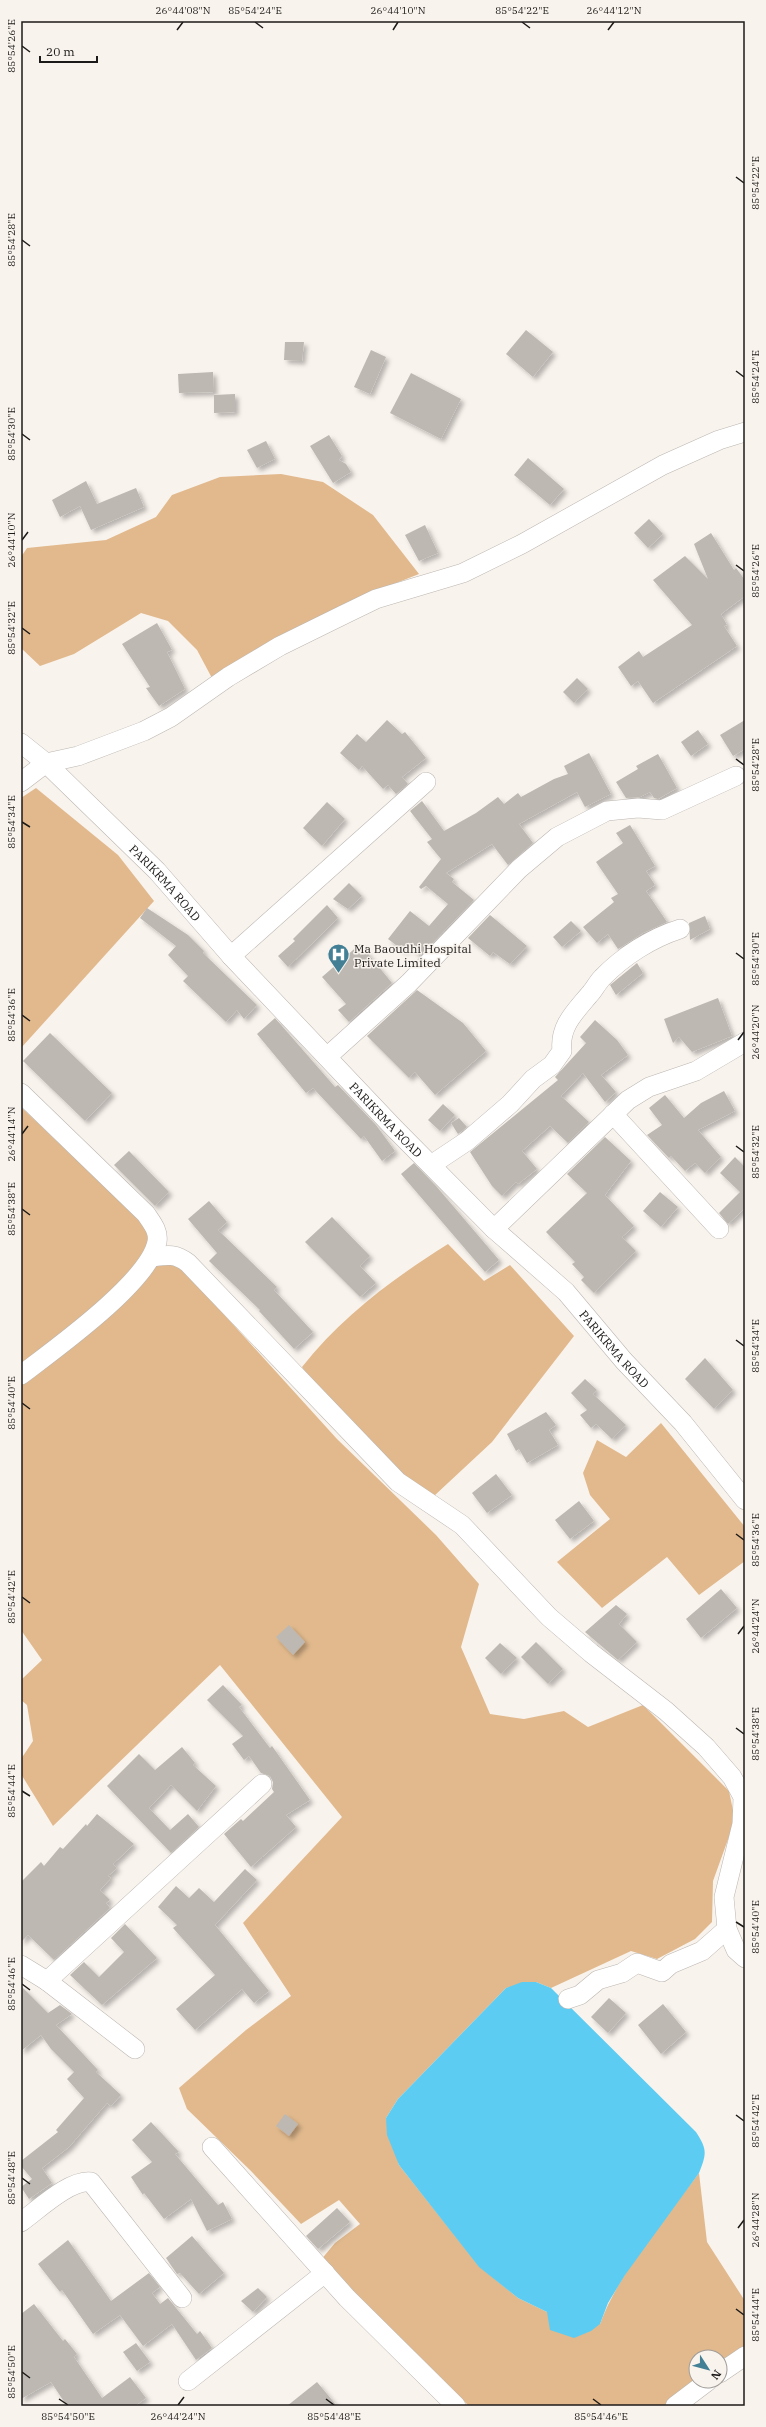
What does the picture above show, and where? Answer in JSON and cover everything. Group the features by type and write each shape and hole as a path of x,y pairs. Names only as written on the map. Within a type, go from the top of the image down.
{"street":[{"path":"21,782 46,763 78,756 144,731 172,717 228,677 280,646 376,599 463,573 522,544 663,465 719,440 745,432"},
{"name":"PARIKRMA ROAD","path":"21,743 46,763 157,871 231,956 494,1229 566,1292 624,1361 683,1423 745,1500"},
{"path":"328,1056 409,983 519,869 556,837 607,811 638,808 662,810 736,776"},
{"path":"231,956 426,782"},
{"path":"431,1165 467,1141 510,1104 533,1079 552,1065 562,1051 560,1038 571,1016 602,978 634,951 665,934 680,929"},
{"path":"494,1229 628,1100 649,1087 674,1080 696,1071 745,1042"},
{"path":"21,1094 146,1214 156,1228 158,1240 152,1257 97,1316 21,1375"},
{"path":"613,1114 719,1229"},
{"path":"152,1257 178,1256 188,1263 398,1482 462,1525 549,1617 591,1653 666,1710 706,1747 732,1777 743,1797 742,1824 724,1897 727,1929 736,1950 745,1958"},
{"path":"47,1981 262,1784"},
{"path":"568,1999 580,1995 598,1980 622,1973 637,1963 662,1972 671,1964 702,1951 727,1929"},
{"path":"21,1965 47,1981 135,2049"},
{"path":"212,2147 347,2298 456,2406"},
{"path":"21,2222 68,2188 78,2183 91,2182 182,2298"},
{"path":"188,2381 325,2273"},
{"path":"728,2368 745,2356"},
{"path":"675,2406 697,2389"}],"shaded area":[{"path":"281,474 323,482 373,515 419,574 366,595 213,680 197,650 168,621 141,613 74,654 40,666 21,648 21,557 27,548 106,540 156,517 172,495 220,477"},
{"path":"36,788 118,855 154,901 21,1048 21,798"},
{"path":"21,1107 131,1212 337,1439 436,1535 479,1584 461,1647 490,1714 524,1719 564,1711 588,1727 643,1705 729,1791 735,1820 713,1881 712,1922 695,1939 657,1959 631,1951 551,1988 536,1982 506,1988 398,2099 386,2118 399,2165 479,2266 518,2298 547,2312 600,2324 619,2284 631,2265 699,2173 707,2242 745,2301 745,2359 728,2369 728,2349 688,2349 688,2388 667,2406 469,2406 320,2261 335,2243 360,2224 339,2200 301,2224 251,2171 187,2109 179,2088 246,2030 291,1996 243,1923 342,1817 220,1665 53,1826 21,1774 21,1759 33,1741 27,1705 21,1700 21,1680 42,1660 21,1630"},
{"path":"448,1244 484,1281 510,1265 574,1336 492,1442 434,1496 369,1453 333,1416 302,1367 334,1331 370,1299 408,1270"},
{"path":"661,1423 745,1527 745,1561 699,1595 667,1557 602,1608 557,1562 610,1519 590,1495 583,1473 597,1440 626,1457"}],"water":[{"path":"522,1982 536,1982 551,1988 696,2132 705,2151 699,2173 625,2275 608,2303 600,2324 591,2331 574,2338 550,2330 547,2312 518,2298 479,2267 399,2165 387,2135 386,2118 398,2099 506,1988"}],"building":[{"path":"526,330 553,352 533,377 506,354"},
{"path":"285,342 304,342 302,361 284,360"},
{"path":"371,350 386,357 370,394 354,387"},
{"path":"213,372 214,392 179,393 178,374"},
{"path":"411,373 461,399 441,439 390,413"},
{"path":"235,394 235,412 214,413 214,395"},
{"path":"329,435 342,456 339,460 346,464 351,472 333,483 310,446"},
{"path":"266,441 275,459 257,468 247,450"},
{"path":"528,458 564,489 550,505 514,475"},
{"path":"86,481 97,504 136,488 144,507 91,530 80,506 60,517 52,500"},
{"path":"649,519 663,534 648,548 634,533"},
{"path":"425,525 438,553 419,561 405,535"},
{"path":"711,533 734,570 736,568 745,580 745,596 721,614 727,625 724,626 737,646 653,703 638,681 631,686 618,667 639,651 643,657 692,625 653,580 685,556 708,579 694,544"},
{"path":"157,623 172,650 167,652 185,689 159,706 146,688 150,687 122,644"},
{"path":"577,678 588,689 574,703 563,692"},
{"path":"387,720 402,734 405,732 426,758 402,777 408,784 396,794 388,785 383,789 362,766 359,770 340,753 357,734 366,742"},
{"path":"745,720 745,749 733,756 720,735"},
{"path":"698,730 708,744 691,756 681,742"},
{"path":"589,753 611,794 585,807 577,792 519,824 533,843 508,865 492,844 446,873 454,879 452,882 474,900 420,956 409,946 404,951 388,939 410,911 429,926 448,904 426,886 421,889 419,887 441,859 427,842 432,839 410,811 422,801 444,831 476,813 498,797 504,804 518,793 521,797 554,779 568,774 564,766"},
{"path":"658,754 677,788 658,799 654,798 650,792 640,797 626,798 616,782 638,769 636,766"},
{"path":"327,802 345,819 322,846 303,828"},
{"path":"630,825 655,866 646,871 655,885 646,891 667,922 643,933 618,949 608,934 597,943 583,927 614,902 611,898 618,894 596,862 623,843 616,833"},
{"path":"349,883 362,896 348,909 333,899"},
{"path":"327,905 338,918 288,967 278,956 295,941 293,939"},
{"path":"147,908 188,935 204,951 203,953 257,1005 244,1019 237,1010 226,1022 183,981 188,976 168,955 176,946 140,918"},
{"path":"490,915 527,946 510,964 493,952 490,956 468,938"},
{"path":"705,916 710,929 690,940 689,923"},
{"path":"571,921 581,931 562,947 553,937"},
{"path":"360,944 392,983 349,1022 338,1010 346,1004 322,977"},
{"path":"637,963 643,973 616,995 610,985"},
{"path":"417,990 463,1023 486,1051 435,1095 415,1072 409,1078 367,1036"},
{"path":"718,998 732,1036 692,1052 679,1037 673,1043 664,1019"},
{"path":"275,1018 335,1087 338,1085 376,1125 395,1151 382,1161 364,1136 361,1139 313,1088 306,1093 257,1034"},
{"path":"595,1020 617,1040 628,1055 601,1075 616,1092 605,1102 583,1073 561,1096 589,1122 568,1143 550,1126 522,1151 537,1169 518,1184 516,1182 502,1196 492,1186 470,1152 558,1080 555,1077 586,1043 580,1037"},
{"path":"50,1033 112,1093 85,1121 23,1061"},
{"path":"724,1091 735,1111 698,1130 721,1157 705,1173 695,1163 685,1171 671,1156 669,1158 647,1135 662,1125 649,1108 665,1095 684,1118 701,1103"},
{"path":"443,1104 455,1115 440,1131 428,1120"},
{"path":"459,1118 467,1127 458,1134 451,1123"},
{"path":"605,1137 631,1161 605,1195 634,1226 622,1237 636,1251 594,1293 581,1280 584,1277 572,1264 575,1262 546,1232 587,1193 567,1174"},
{"path":"129,1151 169,1192 155,1206 114,1165"},
{"path":"735,1157 745,1167 745,1208 728,1224 719,1213 740,1192 720,1173"},
{"path":"414,1163 436,1186 499,1260 485,1272 401,1174"},
{"path":"660,1192 678,1207 661,1227 643,1211"},
{"path":"209,1201 227,1222 218,1230 277,1287 274,1290 313,1332 294,1349 259,1311 260,1310 209,1261 217,1253 188,1219"},
{"path":"332,1217 370,1256 360,1266 376,1283 360,1297 305,1242"},
{"path":"705,1358 733,1390 714,1409 685,1379"},
{"path":"585,1379 597,1390 593,1394 626,1425 612,1439 596,1424 591,1428 580,1415 587,1410 571,1393"},
{"path":"546,1412 556,1425 549,1430 558,1445 527,1463 519,1449 516,1451 507,1434"},
{"path":"496,1474 512,1495 487,1513 472,1493"},
{"path":"579,1501 594,1521 570,1539 555,1520"},
{"path":"721,1589 737,1608 701,1638 686,1619"},
{"path":"616,1605 627,1614 619,1624 637,1642 618,1660 585,1632"},
{"path":"289,1625 305,1642 293,1655 276,1637"},
{"path":"536,1642 563,1669 548,1684 521,1657"},
{"path":"500,1643 517,1658 501,1674 485,1658"},
{"path":"223,1685 242,1705 239,1707 270,1748 272,1746 310,1800 286,1815 296,1827 251,1867 224,1834 241,1819 243,1821 274,1792 272,1789 273,1782 270,1776 261,1773 249,1756 244,1760 232,1744 243,1736 207,1700"},
{"path":"182,1747 195,1763 193,1765 216,1786 197,1811 171,1785 149,1808 170,1830 188,1814 199,1827 171,1853 107,1786 139,1754 155,1770"},
{"path":"97,1814 134,1844 113,1864 117,1868 108,1876 111,1878 100,1890 110,1900 106,1903 110,1908 54,1960 28,1935 21,1942 21,1882 41,1862 44,1866 60,1847 63,1849"},
{"path":"245,1869 257,1880 215,1925 269,1991 254,2003 242,1989 195,2030 176,2009 215,1975 173,1928 177,1925 158,1907 176,1886 189,1898 199,1888 214,1902"},
{"path":"125,1924 157,1958 102,2005 70,1975 84,1962 99,1977 124,1952 111,1938"},
{"path":"21,1986 48,2013 60,2005 72,2014 56,2025 98,2070 96,2072 121,2095 111,2106 107,2103 69,2147 42,2168 52,2183 29,2199 21,2187 32,2179 21,2166 21,2161 58,2132 56,2130 84,2098 67,2079 74,2072 51,2049 41,2035 21,2051"},
{"path":"609,1998 626,2013 608,2033 591,2017"},
{"path":"663,2004 686,2032 661,2054 638,2025"},
{"path":"285,2114 298,2124 289,2136 276,2126"},
{"path":"151,2122 179,2152 175,2154 218,2205 223,2202 232,2219 207,2231 191,2199 164,2219 144,2193 143,2195 131,2177 152,2162 132,2140"},
{"path":"337,2208 350,2222 318,2249 306,2236"},
{"path":"192,2236 224,2273 199,2294 180,2273 177,2274 166,2258"},
{"path":"68,2240 111,2301 149,2273 160,2287 152,2293 160,2304 168,2298 197,2334 200,2331 212,2348 196,2360 172,2324 143,2346 120,2315 93,2334 62,2290 60,2292 38,2264"},
{"path":"258,2288 267,2297 253,2312 241,2301"},
{"path":"34,2304 63,2341 65,2339 77,2354 74,2357 102,2398 130,2377 146,2398 135,2406 67,2406 51,2382 21,2399 21,2314"},
{"path":"136,2343 150,2362 137,2371 123,2352"},
{"path":"317,2382 337,2406 287,2406"}],"place":[{"name":"Ma Baoudhi Hospital Private Limited","path":"338,974"}]}
